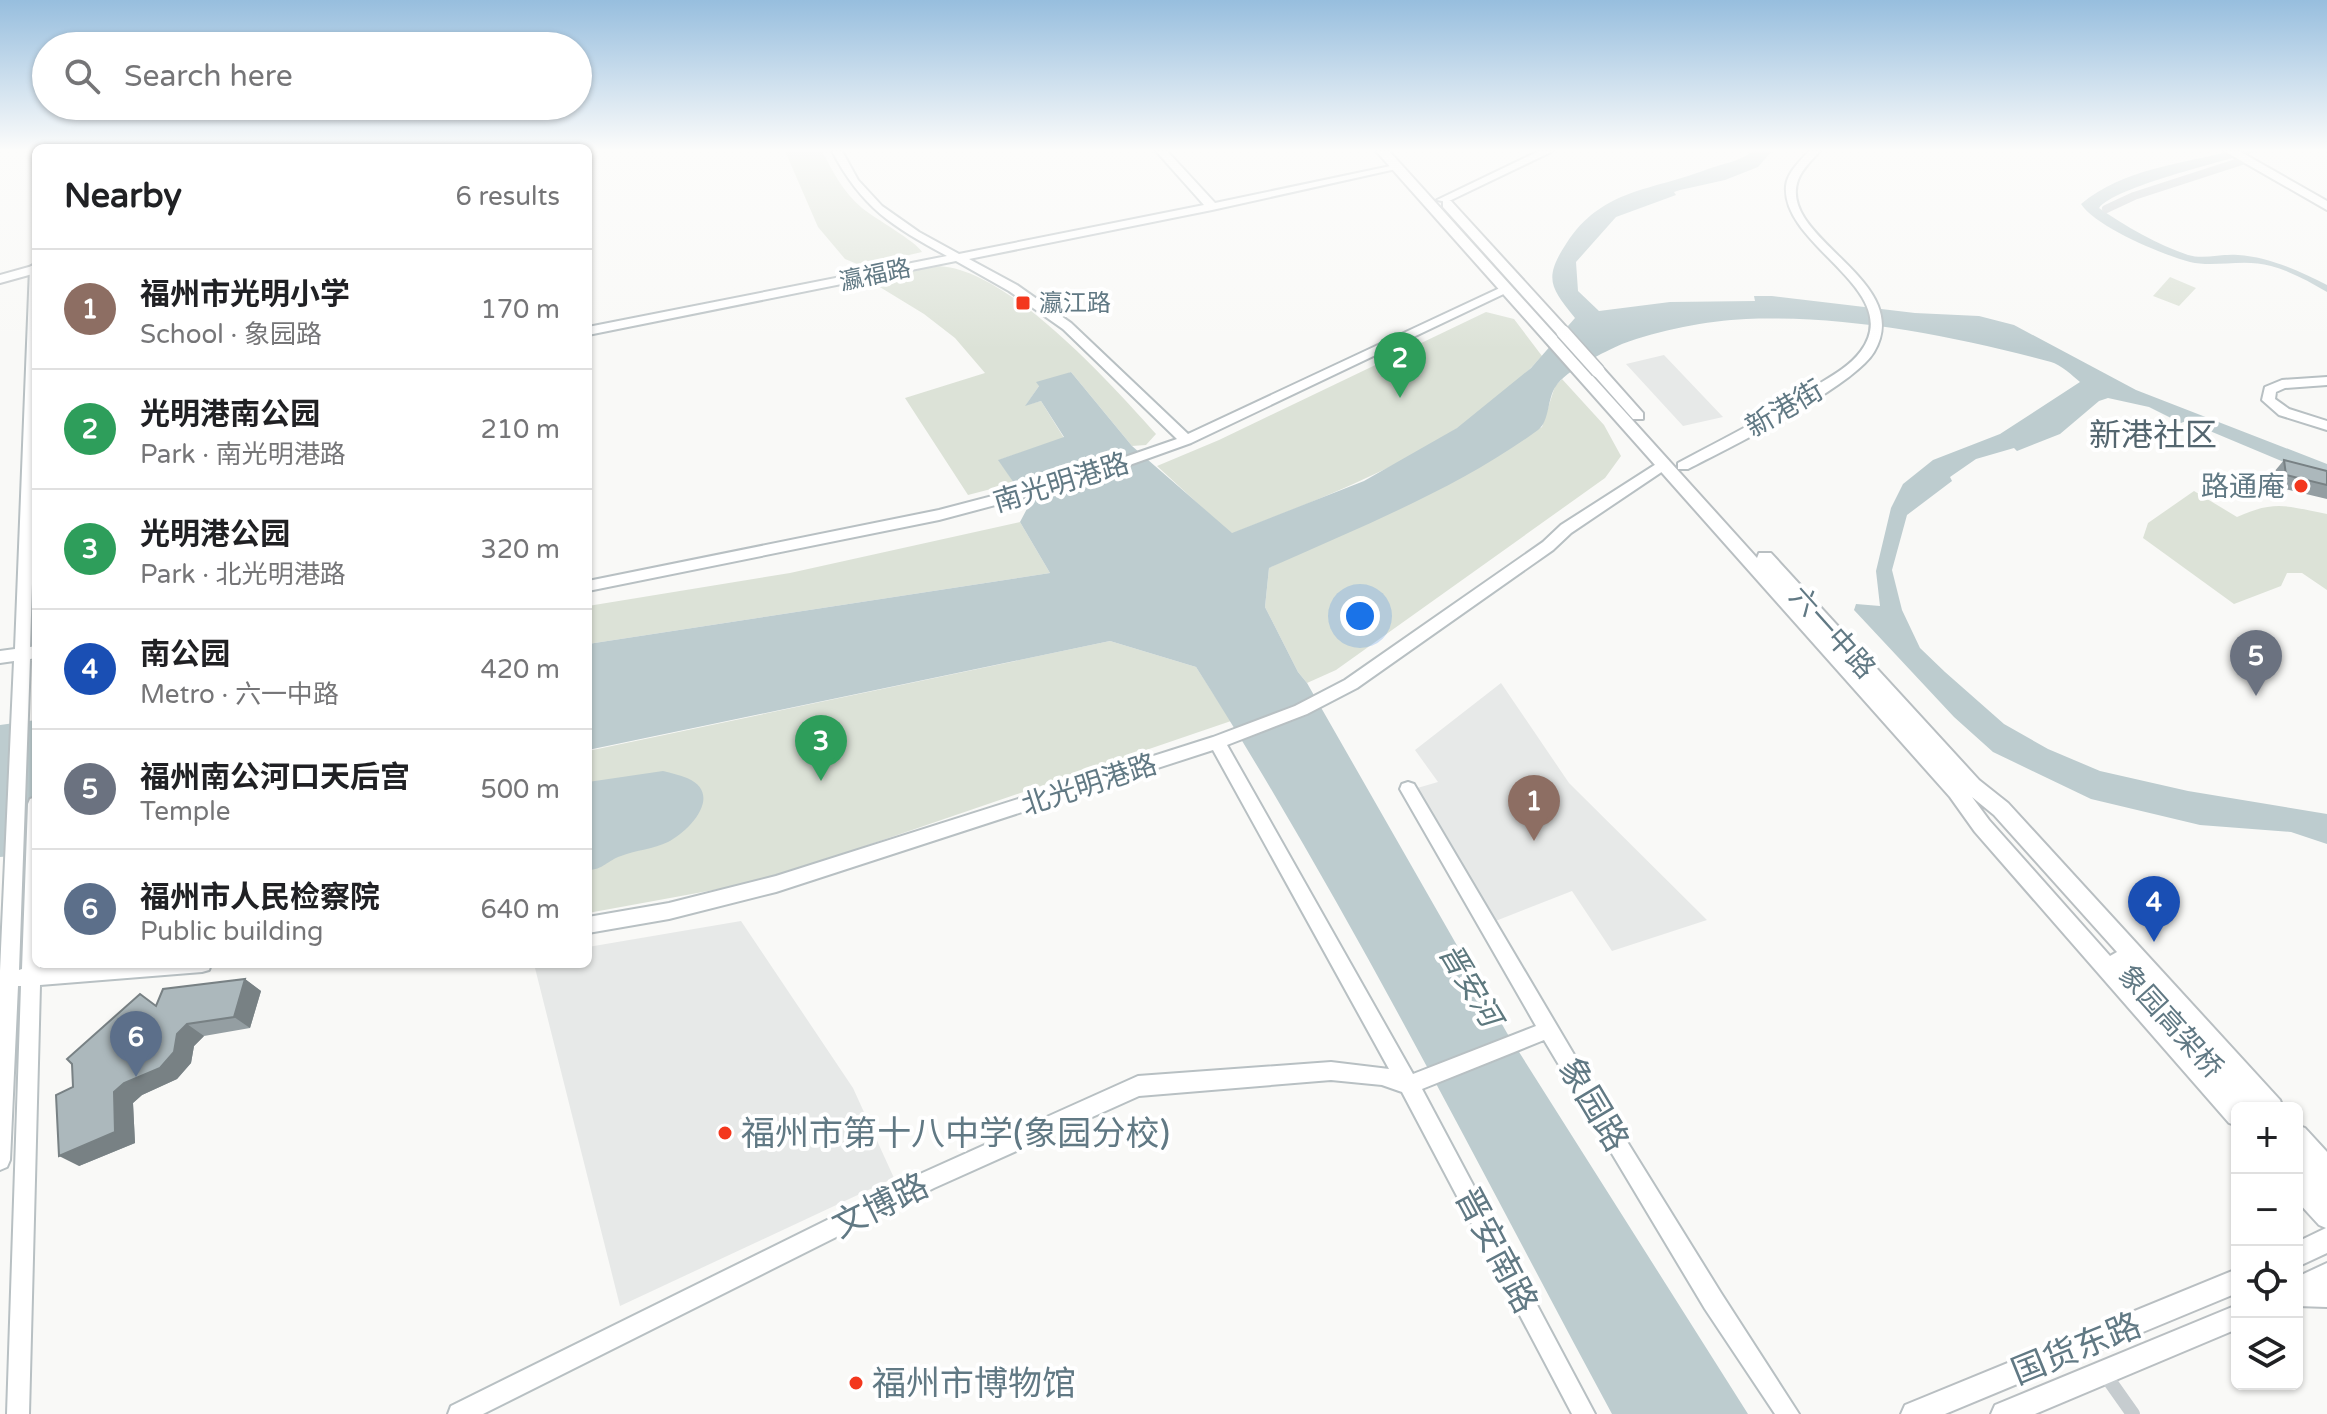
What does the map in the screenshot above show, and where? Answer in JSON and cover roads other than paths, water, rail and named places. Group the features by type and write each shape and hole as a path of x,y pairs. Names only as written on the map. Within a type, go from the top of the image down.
{"main road":[{"name":"六一中路","path":"1441,217 1506,290 1557,336"},
{"name":"六一中路","path":"1457,217 1557,336 1964,788 1982,826 2231,1108"},
{"path":"0,271 32,267"},
{"path":"0,279 32,268"},
{"name":"六一中路","path":"1964,788 2001,809 2267,1102"},
{"name":"象园高架桥","path":"1964,788 2243,1102"},
{"path":"2303,1137 2327,1148"},
{"path":"2303,1141 2327,1169"},
{"path":"2303,1170 2327,1196"},
{"path":"2303,1190 2327,1217"},
{"path":"2303,1252 2327,1240"},
{"path":"2303,1289 2327,1275"},
{"name":"国货东路","path":"1914,1414 2231,1283"},
{"path":"2303,1293 2327,1295"},
{"name":"国货东路","path":"2004,1414 2235,1318"}],"street":[{"path":"892,217 915,234 1013,288 1067,326 1186,440"},
{"name":"瀛福路","path":"592,330 1161,217"},
{"path":"1791,217 1865,302"},
{"path":"1801,217 1862,287 1865,302"},
{"name":"南光明港路","path":"592,585 998,502 1086,476 1186,440 1506,290"},
{"name":"新港街","path":"1674,465 1847,371 1867,353 1868,337 1875,324 1865,302"},
{"path":"2327,381 2278,385 2268,395 2271,404 2284,412 2327,426"},
{"name":"北光明港路","path":"592,924 669,911 776,884 1226,739 1327,699 1548,546 1576,535 1674,465"},
{"path":"18,1414 30,977 20,722 30,653 32,524"},
{"path":"0,657 30,653"},
{"name":"晋安南路","path":"1226,739 1584,1414"},
{"name":"象园路","path":"1408,789 1713,1301 1788,1414"},
{"path":"0,1160 3,981 32,823"},
{"path":"3,981 149,968"},
{"path":"1409,1085 1550,1029"},
{"name":"文博路","path":"459,1414 927,1181 1138,1086 1331,1071 1382,1076 1409,1085"},
{"path":"2104,1373 2133,1414"}],"water":[{"name":"晋安河","path":"1590,217 1616,217 1576,262 1578,291 1599,311 1670,302 1755,301 1754,296 1772,296 1915,313 1979,316 2014,325 2136,390 2327,464 2327,480 2186,421 2181,423 2149,407 2108,398 2099,401 2060,434 2017,451 2014,448 1976,459 1950,477 1952,481 1907,515 1892,570 1902,610 1920,648 2004,724 2048,749 2100,771 2188,791 2327,814 2327,844 2291,832 2200,825 2091,799 1993,752 1954,717 1854,610 1856,604 1880,606 1876,571 1891,508 1903,484 1933,460 2000,434 2080,382 2051,362 1900,329 1823,320 1731,320 1652,334 1615,347 1568,374 1553,391 1542,426 1475,471 1407,506 1269,568 1265,607 1298,672 1507,1033 1748,1414 1612,1414 1359,943 1307,850 1196,667 1110,641 592,749 592,643 1050,573 1020,522 1029,505 998,460 1064,437 1041,401 1025,406 1039,386 1036,382 1071,372 1132,446 1232,533 1364,481 1457,428 1531,368 1575,318 1560,299 1552,275 1559,256"},
{"path":"2094,217 2112,217 2177,251 2194,256 2238,255 2273,262 2327,285 2327,292 2271,266 2190,262 2148,247"},
{"path":"32,721 32,854 0,857 0,725"},
{"path":"663,771 687,778 698,785 703,793 703,802 700,812 677,837 592,869 592,781"}],"place":[{"name":"瀛江路","path":"1023,303"},
{"name":"光明港南公园","path":"1400,398"},
{"name":"路通庵","path":"2301,486"},
{"name":"福州南公河口天后宫","path":"2256,696"},
{"name":"光明港公园","path":"821,781"},
{"name":"福州市光明小学","path":"1534,841"},
{"name":"南公园","path":"2154,942"},
{"name":"福州市人民检察院","path":"136,1077"},
{"name":"福州市第十八中学(象园分校)","path":"725,1133"},
{"name":"福州市博物馆","path":"856,1383"}],"district":[{"name":"新港社区","path":"2153,435"}]}
